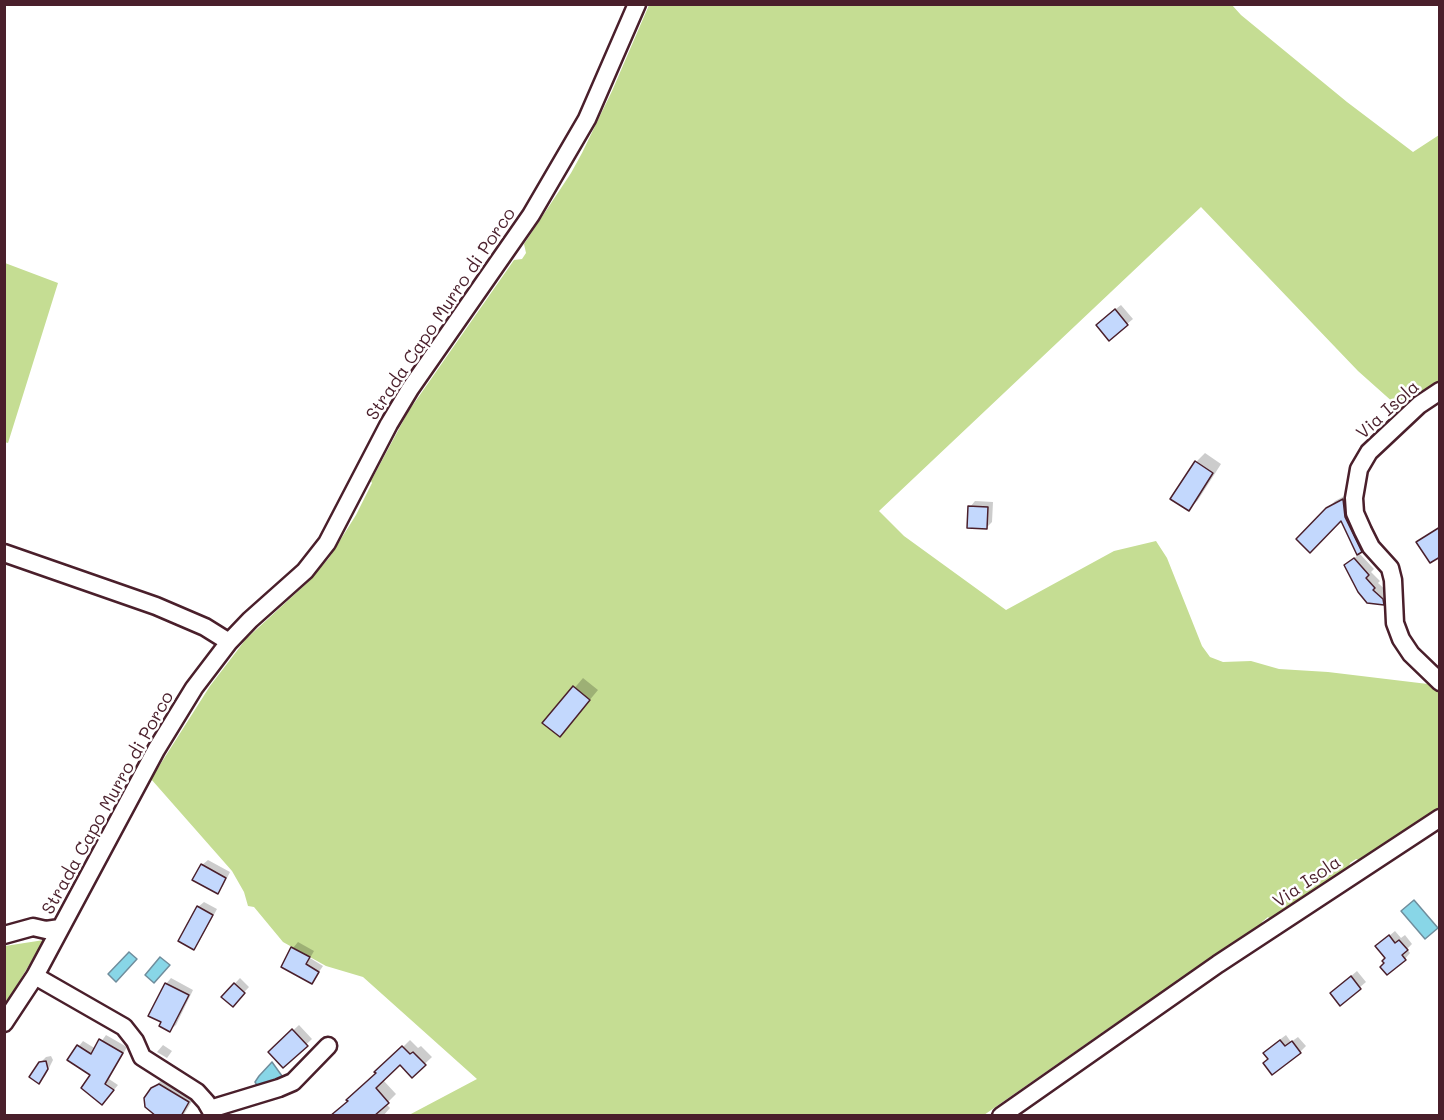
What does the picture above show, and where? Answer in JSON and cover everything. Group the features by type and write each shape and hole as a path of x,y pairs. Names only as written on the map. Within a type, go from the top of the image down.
{"street":[{"name":"Strada Capo Murro di Porco","path":"4,1023 35,976 156,750 194,688 229,642 305,571 327,543 383,434 410,389 531,215 556,175 587,119 637,4"},
{"name":"Via Isola","path":"1440,391 1419,405 1369,452 1359,469 1354,498 1355,513 1371,547 1390,568 1393,580 1395,623 1401,639 1411,654 1440,682"},
{"path":"4,553 156,606 205,627 229,642"},
{"name":"Via Isola","path":"1001,1116 1226,958 1440,818"},
{"path":"4,935 33,927 46,930 60,928"},
{"path":"35,976 124,1027 135,1041 141,1057 197,1092 212,1112 293,1082 328,1046"}],"green space":[{"path":"649,5 1232,5 1241,15 1347,102 1413,152 1439,135 1439,385 1404,412 1358,371 1201,207 879,511 904,536 1006,610 1114,551 1156,541 1167,558 1202,646 1210,657 1223,662 1251,661 1279,669 1328,672 1436,685 1439,693 1439,814 1365,862 1356,859 1350,863 1347,875 1271,920 1268,917 1262,922 1261,929 1188,977 1178,979 1170,992 1116,1023 984,1115 409,1115 477,1079 363,977 326,966 283,942 254,907 248,906 244,892 232,871 151,779 210,686 246,639 307,583 329,558 356,515 371,481 408,412 514,260 522,259 526,253 524,244 582,153"},
{"path":"5,263 58,283 8,443 4,442"},
{"path":"44,940 5,1005 5,946"}],"water":[{"path":"1414,900 1438,928 1425,939 1401,911"},
{"path":"129,952 137,959 116,982 108,974"},
{"path":"160,957 170,965 154,983 145,975"},
{"path":"272,1062 282,1076 258,1087 255,1082"}],"building":[{"path":"1115,309 1128,325 1109,341 1096,325"},
{"path":"1195,461 1213,473 1189,511 1170,499"},
{"path":"1343,499 1345,517 1362,552 1357,555 1341,521 1310,553 1296,539 1326,508"},
{"path":"968,506 988,507 987,529 967,528"},
{"path":"1440,527 1440,557 1430,563 1416,542"},
{"path":"1354,558 1369,575 1366,578 1375,588 1373,590 1383,599 1384,605 1367,603 1358,592 1344,565"},
{"path":"573,686 590,700 560,737 542,723"},
{"path":"201,864 226,878 218,894 192,880"},
{"path":"197,906 213,915 194,950 178,941"},
{"path":"1389,935 1395,943 1399,940 1408,950 1402,955 1406,960 1387,975 1380,967 1385,958 1375,946"},
{"path":"291,947 310,957 306,964 319,972 312,984 281,967"},
{"path":"1351,976 1361,989 1340,1006 1330,993"},
{"path":"165,983 189,995 170,1032 159,1026 161,1022 148,1016"},
{"path":"234,983 245,993 233,1007 221,997"},
{"path":"292,1029 308,1046 283,1068 268,1052"},
{"path":"99,1039 123,1053 105,1084 114,1090 102,1105 81,1088 90,1075 67,1060 77,1045 91,1054"},
{"path":"1280,1040 1285,1046 1292,1041 1301,1053 1272,1075 1263,1063 1268,1059 1263,1053"},
{"path":"402,1046 410,1054 413,1052 426,1065 412,1078 400,1065 376,1088 389,1103 374,1116 330,1116 348,1101 346,1100"},
{"path":"46,1061 48,1069 39,1084 29,1077 39,1062"},
{"path":"159,1084 189,1102 181,1116 156,1116 145,1107 144,1098 151,1088"}]}
